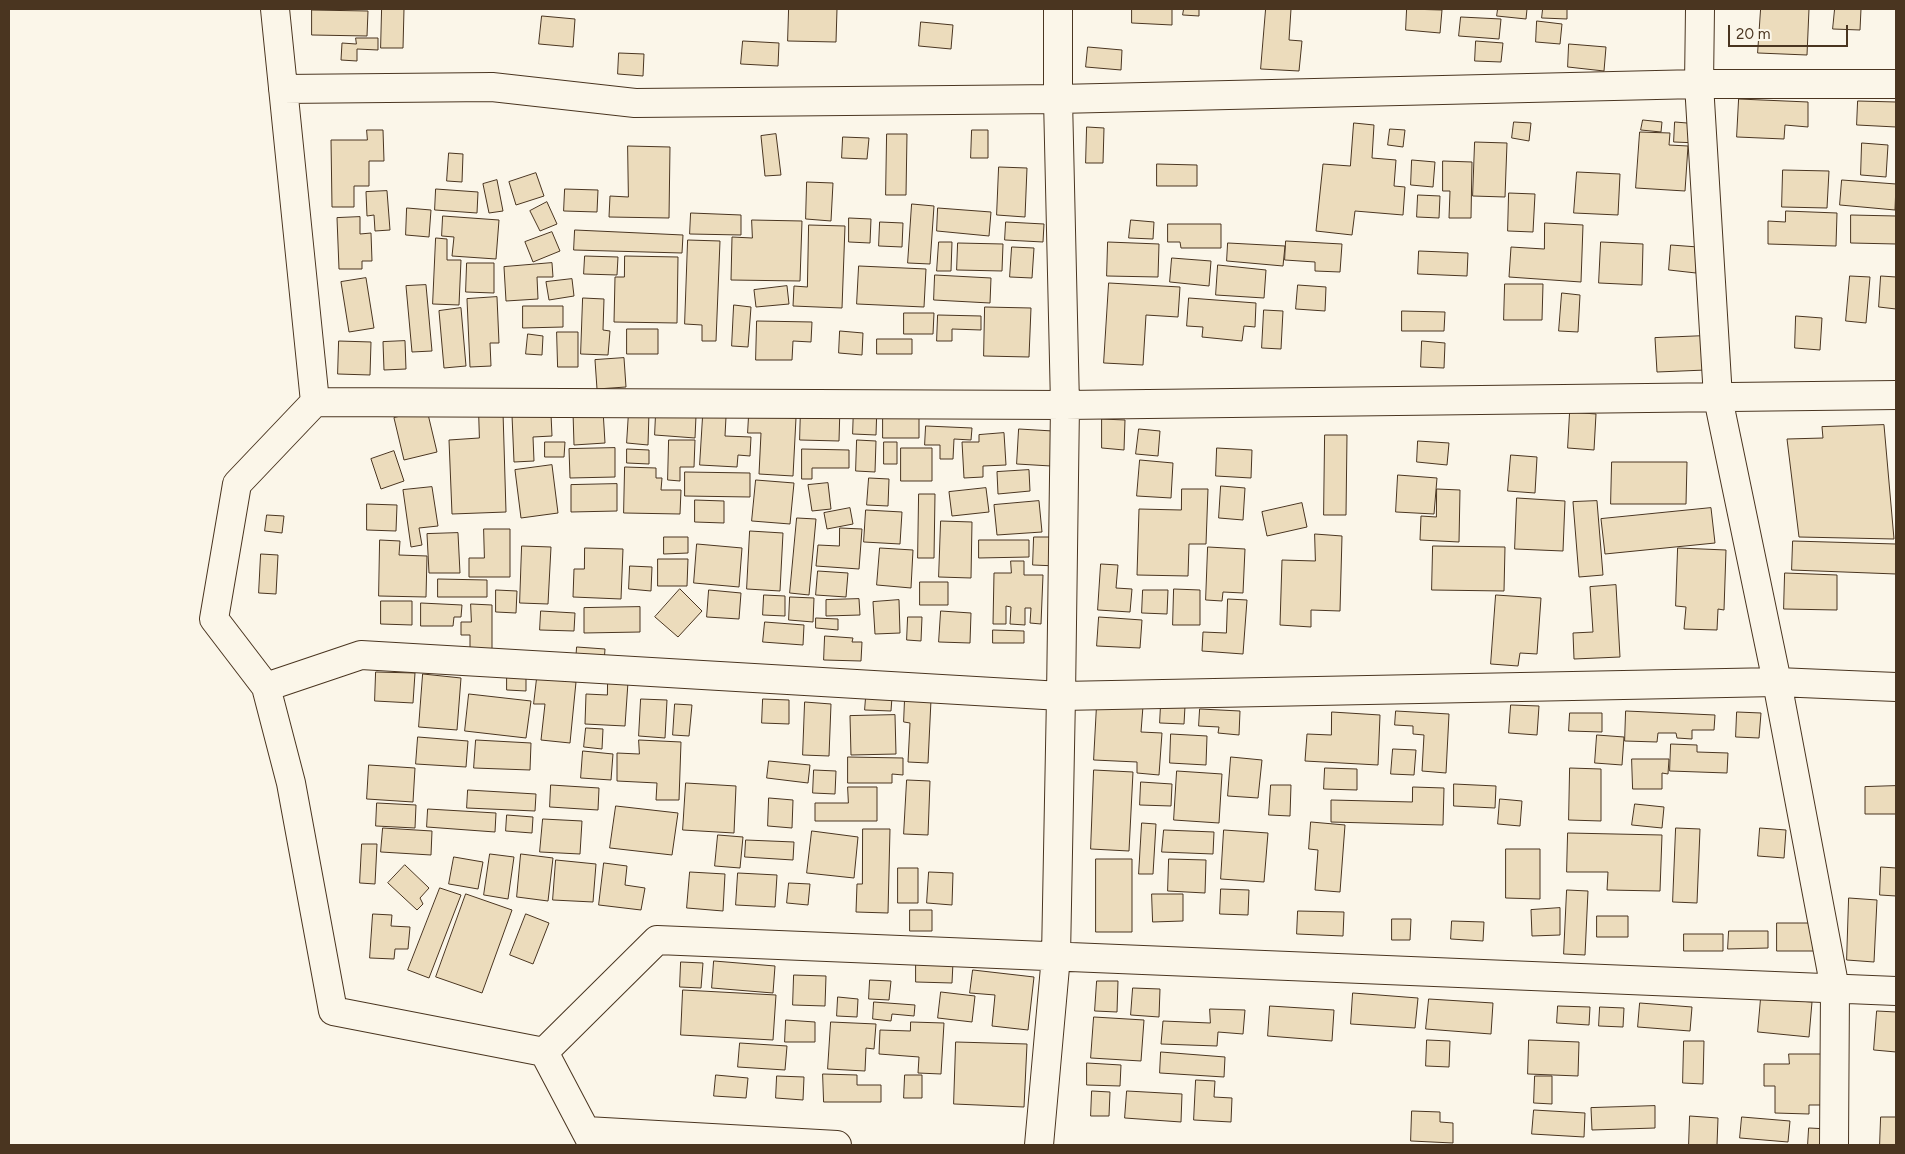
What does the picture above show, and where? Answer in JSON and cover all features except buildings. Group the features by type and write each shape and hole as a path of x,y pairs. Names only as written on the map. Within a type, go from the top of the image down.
{"street":[{"path":"275,9 315,402"},
{"path":"1039,1145 1056,956 1061,696 1065,405 1058,99 1058,9"},
{"path":"1700,9 1699,84 1718,398 1777,682 1835,989 1834,1145"},
{"path":"283,89 492,87 635,103 1058,99 1699,84 1896,84"},
{"path":"544,1052 333,1010 291,783 266,687 214,619 237,484 315,402 1065,405 1896,395"},
{"path":"266,687 361,655 1061,696 1777,682 1896,687"},
{"path":"544,1052 657,940 1896,991"},
{"path":"544,1052 589,1138 837,1145"}]}
